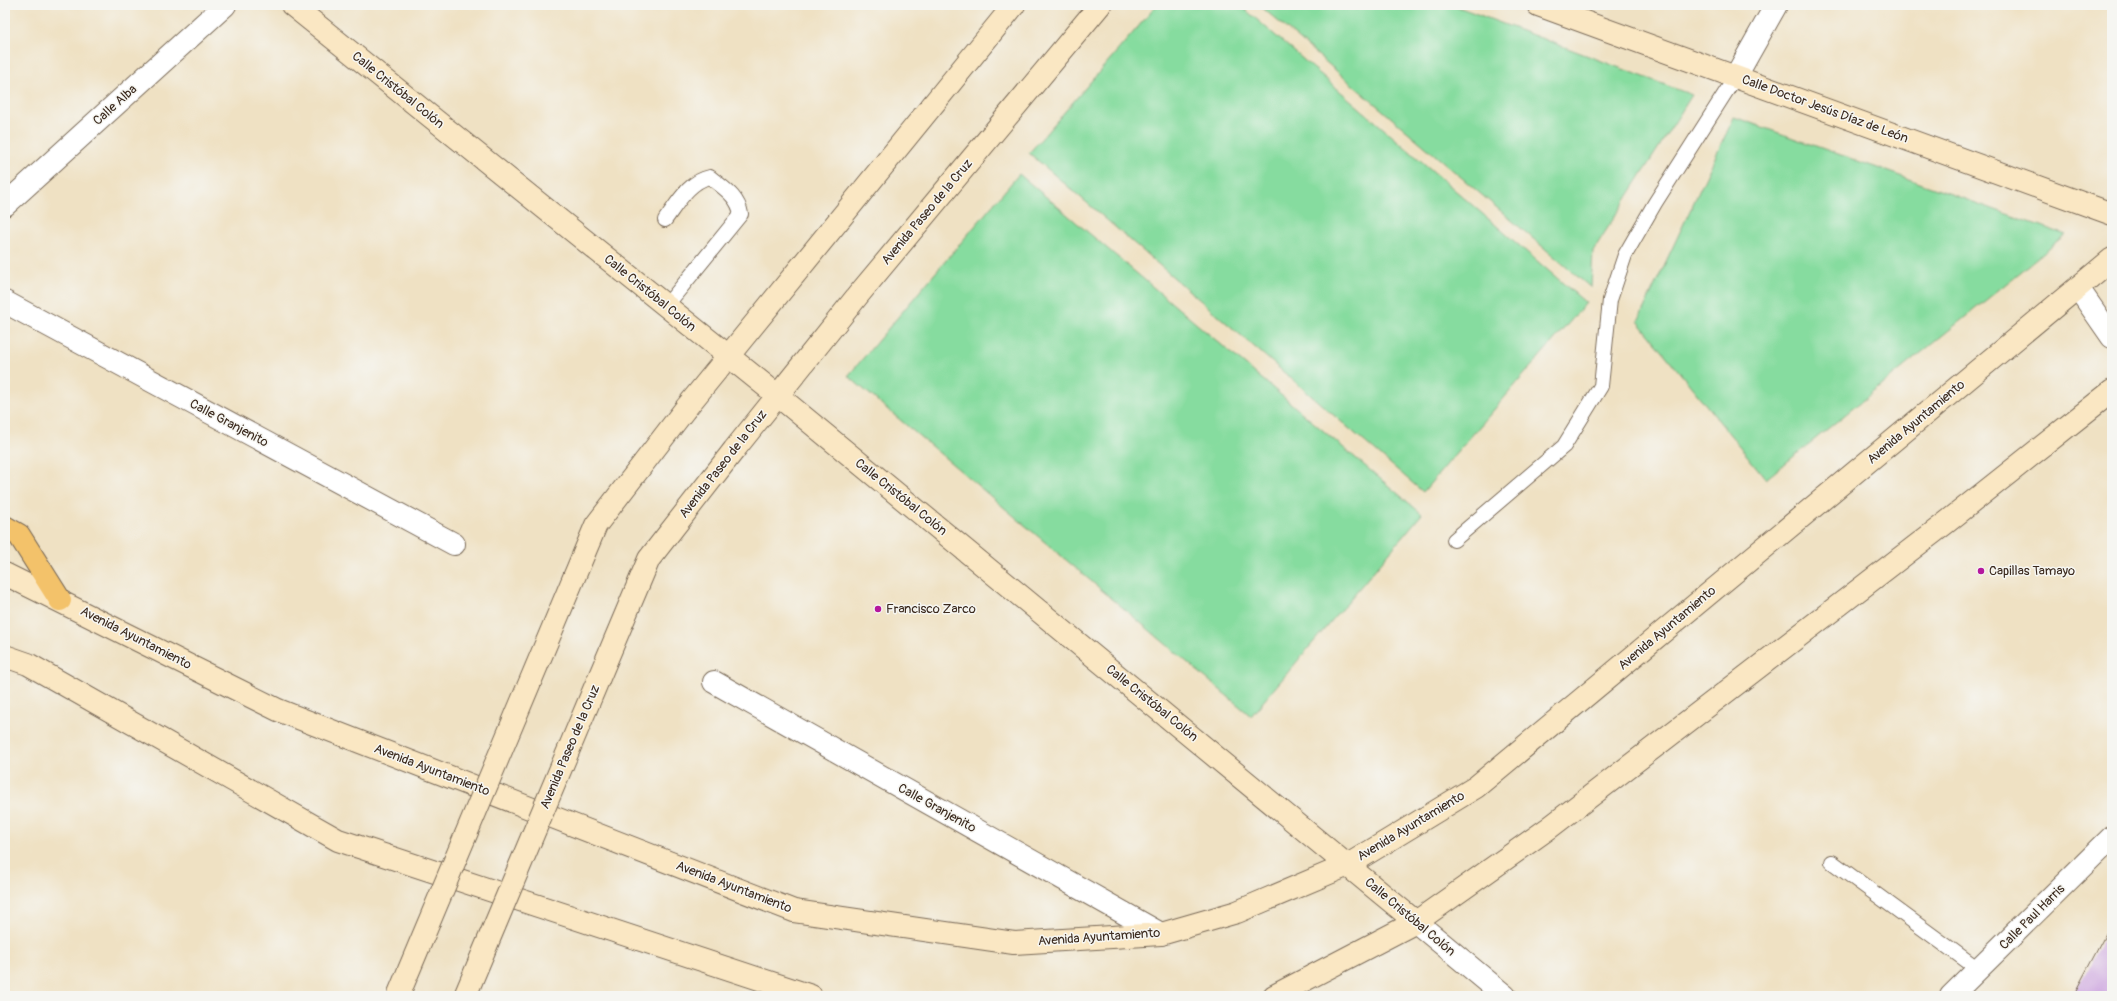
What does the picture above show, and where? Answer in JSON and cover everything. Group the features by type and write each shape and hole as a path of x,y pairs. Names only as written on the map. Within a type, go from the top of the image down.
{"main road":[{"name":"Calle Cristóbal Colón","path":"292,5 778,395 1416,922"},
{"path":"398,996 596,524 686,408 1014,5"},
{"name":"Avenida Paseo de la Cruz","path":"465,996 649,560 734,450 859,294 1100,5"},
{"name":"Calle Doctor Jesús Díaz de León","path":"1538,5 2112,214"},
{"name":"Avenida Ayuntamiento","path":"5,574 60,600 278,710 794,911 1014,943 1161,934 1237,912 1348,865 1476,787 2112,259"},
{"path":"1274,996 1416,922 1549,828 1947,522 2112,391"},
{"path":"5,527 19,535 60,600"},
{"path":"5,656 28,664 338,840 811,996"}],"street":[{"name":"Calle Alba","path":"5,205 225,5"},
{"path":"1736,76 1776,5"},
{"path":"2078,288 2112,337"},
{"name":"Calle Granjenito","path":"5,302 454,544"},
{"name":"Calle Granjenito","path":"714,682 1161,934"},
{"name":"Calle Paul Harris","path":"1951,996 2112,837"},
{"name":"Calle Cristóbal Colón","path":"1416,922 1505,996"}],"lane":[{"path":"1454,540 1564,446 1601,386 1610,300 1625,254 1655,203 1736,76"},
{"path":"665,220 693,184 700,179 710,177 733,196 740,204 741,214 666,306"},
{"path":"1832,862 1978,969"}],"green space":[{"path":"1157,5 1240,5 1586,303 1423,492 1029,153"},
{"path":"1259,5 1453,5 1692,95 1593,251 1591,288"},
{"path":"1734,117 2066,235 1766,479 1638,321"},
{"path":"1019,174 1422,514 1251,716 848,376"}],"building":[{"path":"2112,922 2112,996 2073,996"}],"place":[{"name":"Capillas Tamayo","path":"1981,571"},
{"name":"Francisco Zarco","path":"878,609"}]}
